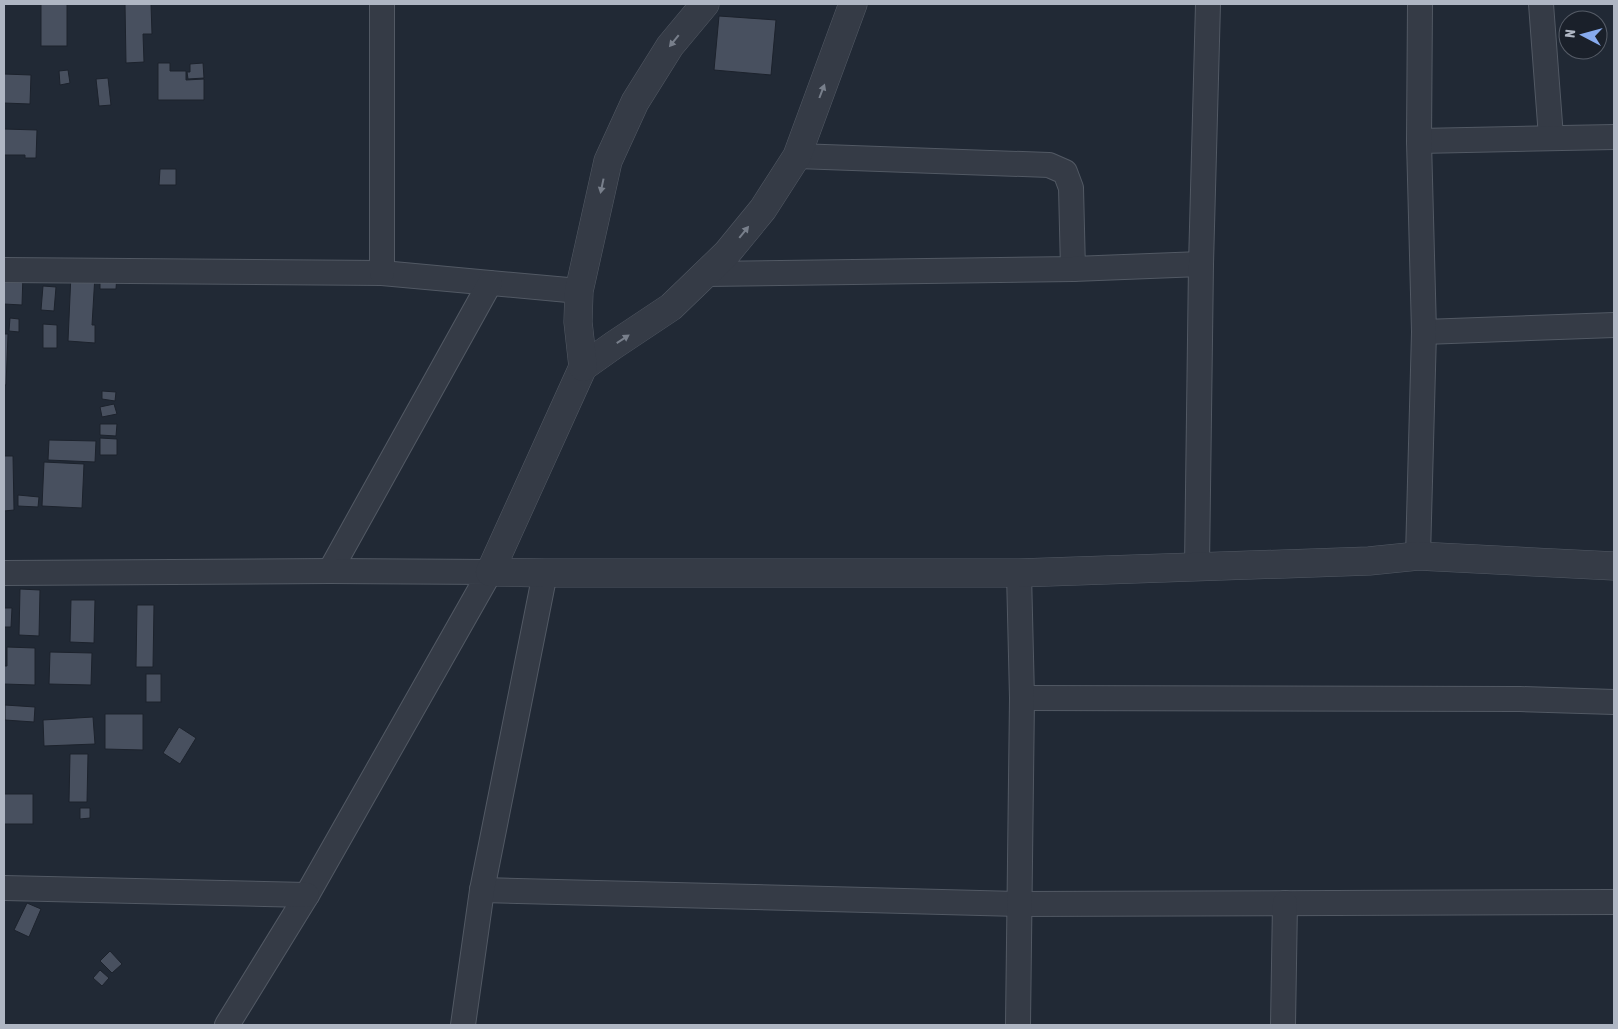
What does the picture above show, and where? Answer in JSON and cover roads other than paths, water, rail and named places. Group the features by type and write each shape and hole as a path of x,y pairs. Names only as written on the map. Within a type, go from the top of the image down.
{"street":[{"path":"382,4 382,273"},
{"path":"584,367 578,322 579,291 608,161 635,102 670,46 705,4"},
{"path":"227,1025 307,895 490,572 584,367 671,307 727,253 763,209 797,156 853,4"},
{"path":"1197,566 1201,264 1208,4"},
{"path":"1418,556 1424,332 1419,141 1420,4"},
{"path":"1541,4 1551,137"},
{"path":"1419,141 1614,136"},
{"path":"797,156 1049,165 1066,172 1071,188 1073,268"},
{"path":"706,274 1201,264"},
{"path":"4,270 382,273 579,291"},
{"path":"330,571 490,283"},
{"path":"1424,332 1614,325"},
{"path":"4,573 330,571 1020,573 1369,561 1418,556 1614,566"},
{"path":"464,1025 482,890 545,573"},
{"path":"1018,1025 1022,698 1020,573"},
{"path":"1022,698 1520,699 1614,702"},
{"path":"4,888 307,895"},
{"path":"482,890 1019,904 1614,902"},
{"path":"1283,1025 1285,904"}]}
